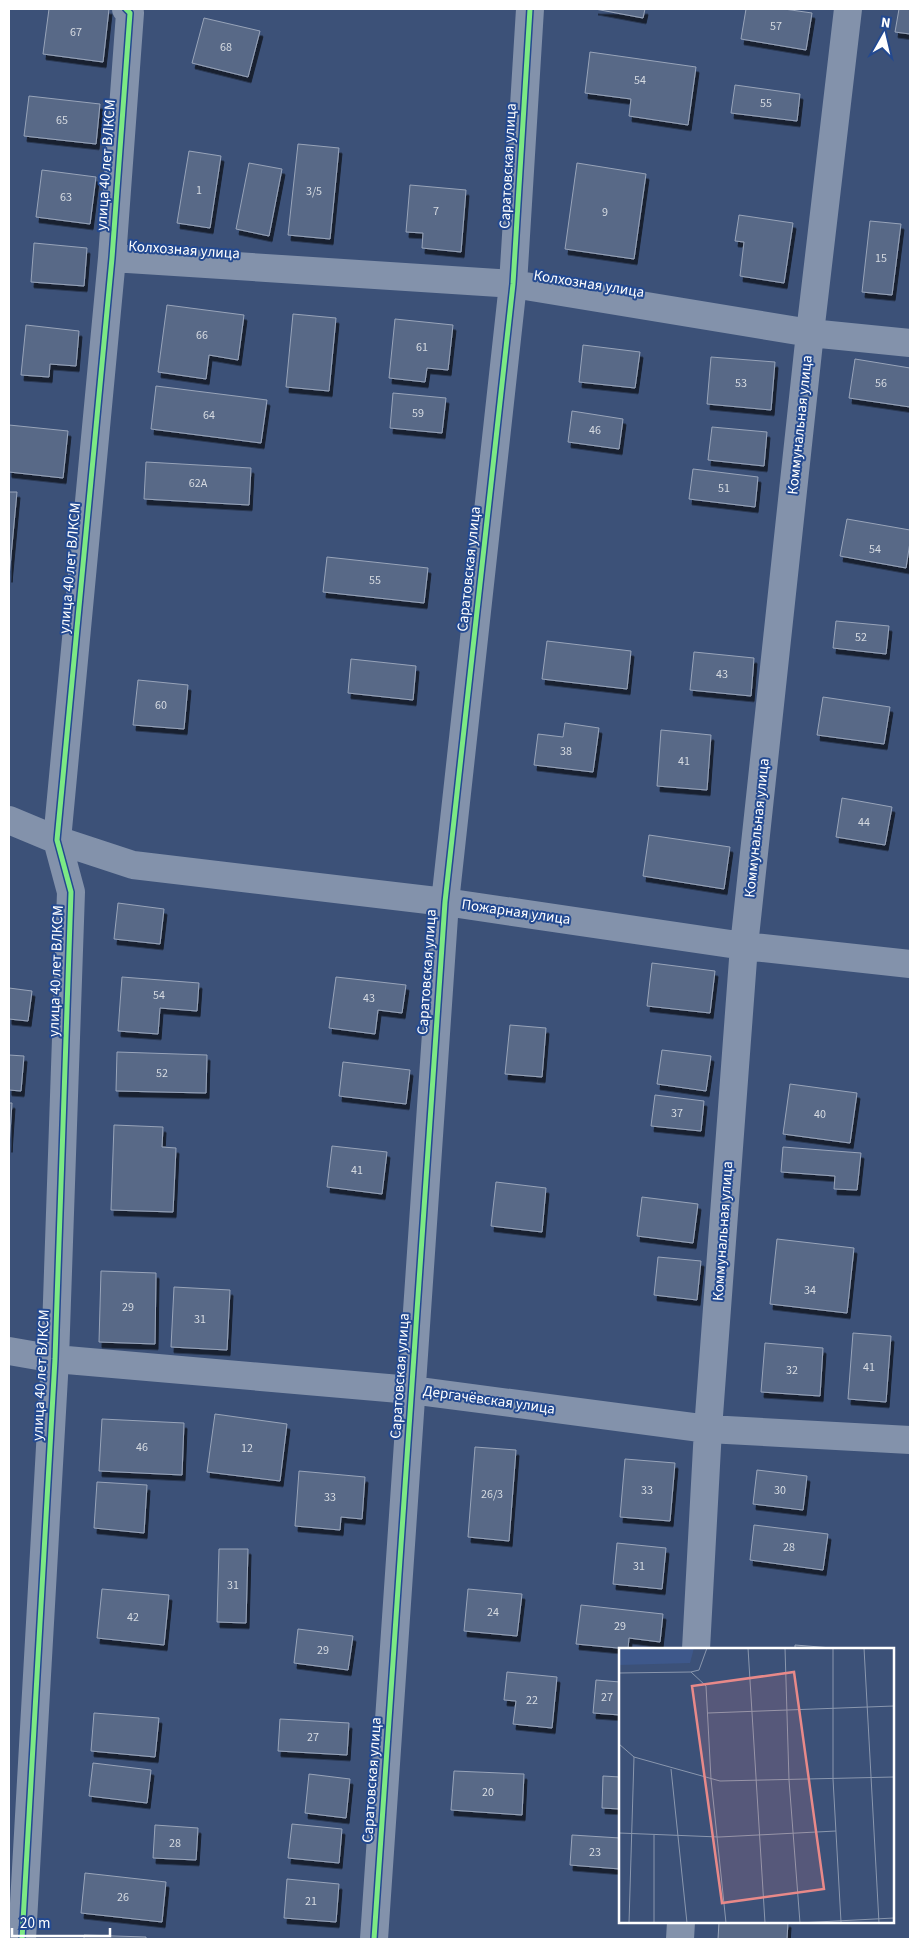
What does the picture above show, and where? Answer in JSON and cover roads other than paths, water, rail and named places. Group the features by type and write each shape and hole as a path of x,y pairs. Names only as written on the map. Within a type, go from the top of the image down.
{"street":[{"name":"улица 40 лет ВЛКСМ","path":"22,1939 55,1359 71,892 57,840 112,258 130,13 126,9"},
{"name":"Саратовская улица","path":"374,1939 445,902 513,284 530,9"},
{"name":"Коммунальная улица","path":"696,1648 708,1430 744,946 810,333 848,9"},
{"name":"Колхозная улица","path":"112,258 513,284 810,333 910,343"},
{"name":"Пожарная улица","path":"9,820 57,840 133,865 445,902 744,946 910,964"},
{"name":"Дергачёвская улица","path":"9,1351 55,1359 411,1390 708,1430 910,1440"},
{"path":"680,1939 681,1923"}]}
